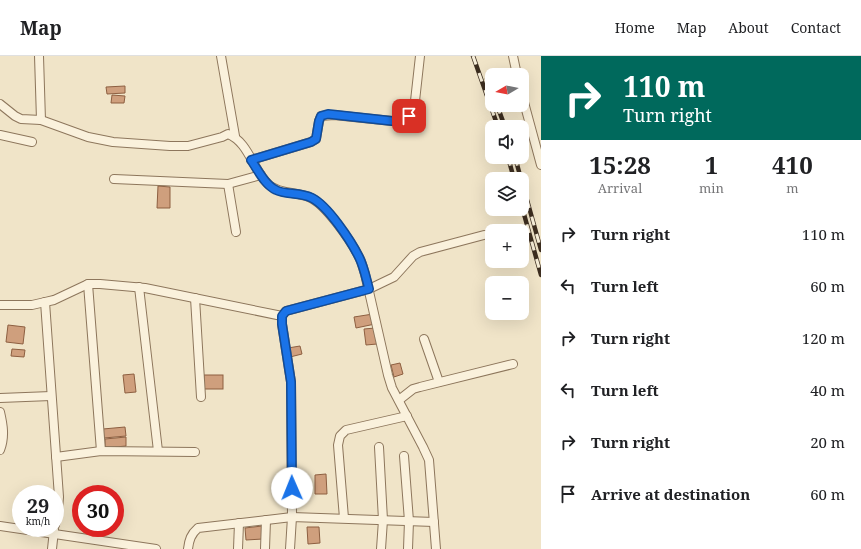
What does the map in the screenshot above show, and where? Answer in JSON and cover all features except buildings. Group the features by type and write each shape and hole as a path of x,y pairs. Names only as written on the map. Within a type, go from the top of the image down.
{"street":[{"path":"39,56 40,120"},
{"path":"221,56 235,136 261,175 268,184 277,191 298,193 311,198 323,206 352,244 360,258 369,289 388,375 429,460 436,549"},
{"path":"251,160 311,142 316,139 321,116 328,114 392,121 403,120 409,116 416,101 420,56"},
{"path":"513,56 516,68"},
{"path":"0,104 21,119 40,120 88,137 113,142 188,146 228,134 235,136"},
{"path":"527,112 541,165"},
{"path":"0,135 32,142"},
{"path":"114,178 228,184 261,175"},
{"path":"228,184 236,232"},
{"path":"290,549 292,517 291,382 282,316 286,311 369,289 394,277 413,256 420,252 484,235"},
{"path":"0,305 32,304 54,300 88,284 139,287 282,316"},
{"path":"88,284 101,451"},
{"path":"139,287 158,451"},
{"path":"195,298 201,397"},
{"path":"45,302 58,485"},
{"path":"424,339 439,382"},
{"path":"399,400 413,389 513,364"},
{"path":"0,398 51,396"},
{"path":"0,412 4,437 0,450"},
{"path":"344,518 338,445 340,436 346,430 407,416"},
{"path":"379,447 383,520 381,549"},
{"path":"56,456 101,451 195,452"},
{"path":"404,456 409,521 408,549"},
{"path":"188,549 192,533 198,528 292,517 434,522"},
{"path":"264,549 266,520"},
{"path":"238,549 239,523"},
{"path":"0,526 12,527"},
{"path":"64,533 156,549"},
{"path":"52,549 53,537"}],"railway":[{"path":"473,56 496,120"},
{"path":"500,112 502,120"},
{"path":"510,164 512,172"},
{"path":"517,164 519,172"},
{"path":"529,207 541,250"},
{"path":"525,216 541,275"}],"route":[{"path":"292,488 291,382 282,316 286,311 369,289 360,258 352,244 323,206 311,198 298,193 277,191 268,184 251,160 311,142 316,139 321,116 328,114 392,121 403,120 409,116"}]}
